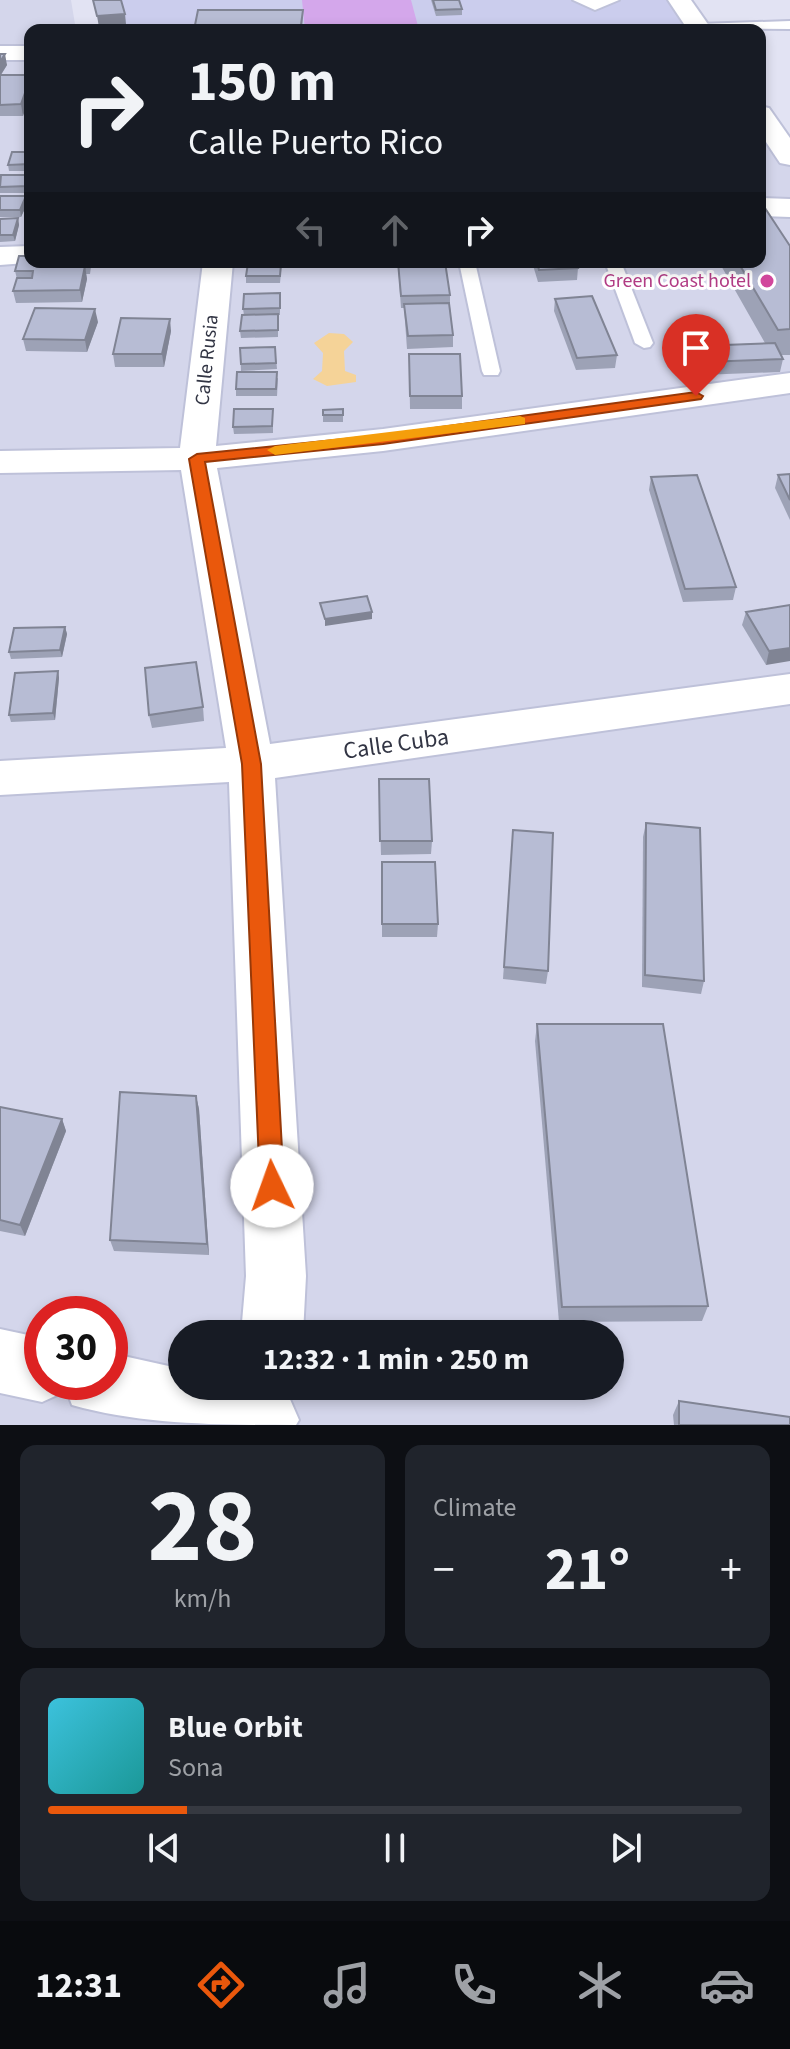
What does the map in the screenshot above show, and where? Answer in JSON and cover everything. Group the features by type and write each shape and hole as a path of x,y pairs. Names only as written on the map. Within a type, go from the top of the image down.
{"street":[{"path":"679,0 696,24"},
{"path":"0,53 24,53"},
{"path":"766,123 790,157"},
{"path":"766,207 790,208"},
{"path":"0,256 24,255"},
{"name":"Calle Rusia","path":"217,268 197,459 251,764 276,1276 273,1320"},
{"path":"0,462 197,459 383,440 790,383"},
{"name":"Calle Cuba","path":"0,778 251,764 790,689"},
{"path":"0,1361 24,1366"},
{"path":"128,1387 267,1410"}],"lane":[{"path":"579,0 595,6 613,0"},
{"path":"766,26 790,25"},
{"path":"468,268 491,371"},
{"path":"615,268 644,343"}],"shaded area":[{"path":"0,0 71,0 75,24 24,24 24,46 0,46"},
{"path":"110,0 668,0 682,24 117,24"},
{"path":"302,0 411,0 417,24 304,24"},
{"path":"0,59 24,59 24,268 766,268 766,133 790,166 790,1425 0,1425"},
{"path":"329,333 344,334 353,342 344,351 345,371 356,375 356,382 327,386 313,379 322,371 323,353 314,343"}],"building":[{"path":"93,0 121,0 125,14 97,16"},
{"path":"433,0 459,0 462,9 436,10"},
{"path":"198,10 303,10 301,24 195,24"},
{"path":"0,75 24,75 21,104 0,105"},
{"path":"12,152 24,152 24,164 8,165"},
{"path":"1,175 24,175 24,186 0,187"},
{"path":"0,196 24,196 20,210 0,210"},
{"path":"766,210 790,246 790,329 778,330 742,268 766,268"},
{"path":"18,218 13,235 0,235 0,219"},
{"path":"19,256 24,256 24,268 85,268 80,290 13,291 17,278 32,278 33,271 15,271"},
{"path":"247,268 281,268 280,276 246,276"},
{"path":"399,268 446,268 450,295 401,296"},
{"path":"280,293 280,308 243,309 244,294"},
{"path":"592,296 617,355 577,358 555,299"},
{"path":"449,303 453,335 408,336 404,304"},
{"path":"35,308 95,309 85,340 23,339"},
{"path":"278,314 278,330 240,331 242,315"},
{"path":"121,318 170,319 162,354 113,354"},
{"path":"775,343 783,359 678,363 672,347"},
{"path":"275,347 276,363 241,364 240,348"},
{"path":"409,354 460,354 462,396 410,396"},
{"path":"237,372 277,372 276,389 236,389"},
{"path":"234,409 273,409 272,426 233,427"},
{"path":"343,409 343,415 323,415 323,410"},
{"path":"790,474 790,500 778,475"},
{"path":"697,475 736,587 685,589 651,477"},
{"path":"367,596 372,612 325,619 320,603"},
{"path":"790,605 790,648 769,651 746,612"},
{"path":"65,627 60,650 9,652 14,628"},
{"path":"196,662 203,707 149,715 145,668"},
{"path":"58,671 53,713 9,715 15,673"},
{"path":"379,779 429,779 432,841 380,841"},
{"path":"646,823 700,828 704,981 645,975"},
{"path":"513,830 553,833 548,971 504,967"},
{"path":"382,862 435,862 438,924 382,924"},
{"path":"537,1024 663,1024 708,1306 562,1307"},
{"path":"120,1092 196,1096 207,1244 110,1240"},
{"path":"0,1107 62,1119 20,1225 0,1220"},
{"path":"679,1401 790,1417 790,1425 679,1425"}],"slow traffic":[{"path":"275,450 383,440 520,421"}],"place":[{"name":"Green Coast hotel","path":"767,281"}],"route":[{"path":"272,1186 251,764 197,459 383,440 696,396"}]}
